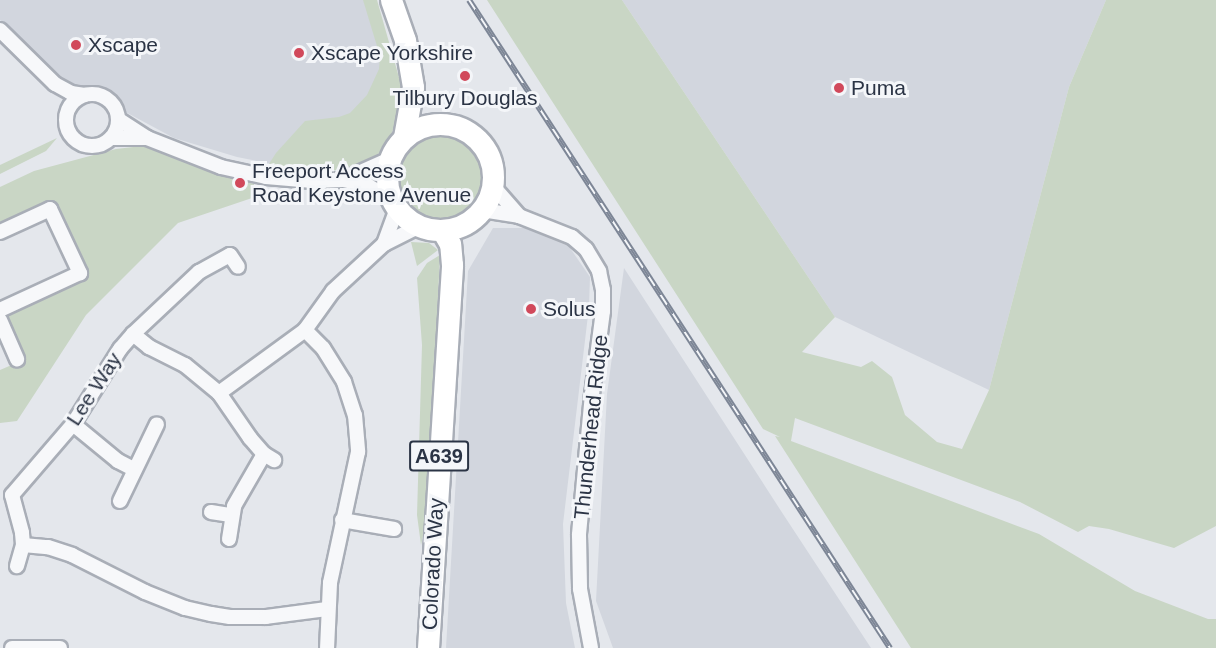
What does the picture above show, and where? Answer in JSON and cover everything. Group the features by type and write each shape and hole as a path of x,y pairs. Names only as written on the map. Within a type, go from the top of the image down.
{"main road":[{"path":"391,0 405,40 413,87 404,137 390,159 387,184 395,204 420,226 442,230 453,229 479,214"},
{"path":"413,87 427,110 441,124"},
{"path":"404,137 423,126 441,124 456,126 470,132 482,143 490,156 494,171 493,186"},
{"name":"A639","path":"479,214 493,186"},
{"name":"Colorado Way","path":"452,265 463,235 479,214"},
{"name":"Colorado Way","path":"428,648 452,265 450,244 442,230"}],"street":[{"path":"0,30 55,84 71,93 104,97 113,105 118,119 147,138 221,167 266,177 313,181 343,180 367,185 395,204 384,244"},
{"path":"55,84 66,117 67,129 82,144 96,146 111,138 147,138"},
{"path":"66,117 72,104 85,95"},
{"path":"111,138 118,119"},
{"path":"343,180 390,159"},
{"name":"Thunderhead Ridge","path":"493,186 519,216"},
{"path":"0,231 50,209 80,273 0,310"},
{"name":"Thunderhead Ridge","path":"479,214 519,216 576,239 591,255 599,271 603,290 603,311 592,394 579,535 580,589 591,648"},
{"path":"219,393 305,330 333,291 384,244 420,226"},
{"name":"Lee Way","path":"18,566 23,545 17,507 6,493 74,424 120,349 133,334 199,272 230,255 238,267"},
{"path":"0,320 17,359"},
{"path":"305,330 323,348 342,378 355,415 358,452 342,520 327,609 327,648"},
{"path":"133,334 149,347 184,365 219,393 269,457 231,515 229,539"},
{"path":"74,424 118,461 134,470"},
{"path":"120,501 157,424"},
{"path":"211,512 231,515"},
{"path":"342,520 394,529"},
{"path":"23,545 48,548 72,555 145,592 185,608 211,614 230,617 266,617 327,609"},
{"path":"12,648 60,648"}],"shaded area":[{"name":"Xscape","path":"0,0 374,0 399,90 297,169 237,157 174,138 64,79 0,20"},
{"path":"622,0 1106,0 1069,87 989,390 835,317"},
{"path":"493,228 530,228 568,245 590,277 589,307 563,524 566,603 575,648 446,648 468,271"},
{"path":"624,268 871,648 613,648 596,601 607,394"}],"green space":[{"path":"363,0 377,0 402,88 397,120 386,147 373,158 353,169 298,173 267,167 276,153 305,121 339,117 350,113 367,95 379,69 380,56"},
{"path":"487,0 622,0 835,317 802,352 861,367 872,361 892,377 905,415 937,442 962,449 989,390 1069,87 1106,0 1216,0 1216,526 1174,548 1109,529 1089,526 1078,532 1020,502 795,418 791,441 1039,534 1135,591 1208,619 1216,619 1216,648 911,648 775,436 780,437 763,429"},
{"path":"441,134 457,138 471,147 480,161 484,177 480,193 471,207 457,216 441,220 425,216 411,207 402,193 398,177 402,161 411,147 425,138"},
{"path":"57,138 46,151 0,174 0,165"},
{"path":"142,146 254,184 255,197 178,223 86,315 17,421 0,423 0,370 21,361 5,315 87,277 52,202 0,223 0,187 34,171 116,149"},
{"path":"411,242 429,243 438,250 417,266"},
{"path":"440,255 428,513 421,545 417,515 422,345 417,278 427,263"}],"railway":[{"path":"469,0 890,648"}],"place":[{"name":"Xscape","path":"76,45"},
{"name":"Xscape Yorkshire","path":"299,53"},
{"name":"Tilbury Douglas","path":"465,76"},
{"name":"Puma","path":"839,88"},
{"name":"Freeport Access Road Keystone Avenue","path":"240,183"},
{"name":"Solus","path":"531,309"}]}
